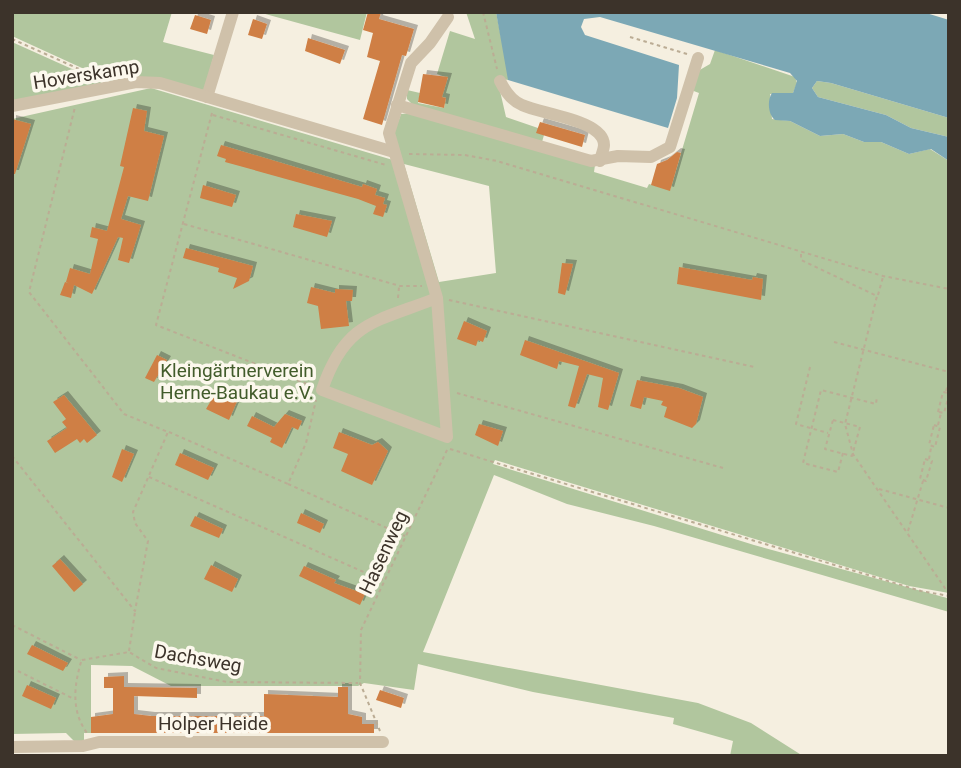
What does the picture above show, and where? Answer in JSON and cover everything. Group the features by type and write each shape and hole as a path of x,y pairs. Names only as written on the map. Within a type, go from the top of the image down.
{"street":[{"path":"207,97 233,12"},
{"path":"436,292 371,321 351,335 331,363 322,390 447,443 446,390 436,292 389,133 411,63 430,43 448,17"},
{"path":"397,105 600,161 618,156 651,157 670,147 698,58"},
{"path":"500,81 506,92 521,105 593,127 602,135 604,145 600,161"},
{"name":"Hoverskamp","path":"12,106 147,82 394,152"},
{"name":"Holper Heide","path":"12,747 91,744 139,749 287,749 383,742"}],"path":[{"path":"483,12 500,81"},
{"path":"630,37 698,58"},
{"path":"12,39 100,78 108,88"},
{"path":"73,96 75,107 29,292 124,414 405,536"},
{"path":"288,484 306,443 317,396 322,390 156,325 212,114 401,168"},
{"path":"394,152 465,155 497,161 801,253 883,276 949,289"},
{"path":"183,224 400,286 436,292 754,367"},
{"path":"801,253 801,260 877,296"},
{"path":"883,276 845,424 853,454 949,595"},
{"path":"834,342 949,372"},
{"path":"810,367 796,424 830,433"},
{"path":"932,446 935,447 940,427 937,426 941,412 944,413 949,382"},
{"path":"446,390 723,468"},
{"path":"843,453 838,472 803,463 821,390 876,404 877,397"},
{"path":"941,412 938,412 943,391 948,394"},
{"path":"833,420 860,427 853,454 825,449 833,420"},
{"path":"923,481 920,480 925,459 928,460 932,446 929,445 934,425 937,426"},
{"path":"129,652 148,541 135,523 133,512 168,432"},
{"path":"447,443 714,530 921,591 949,595"},
{"name":"Hasenweg","path":"360,683 361,629 447,443"},
{"path":"12,456 135,611"},
{"path":"908,532 923,481 926,481 932,461 928,460"},
{"path":"148,477 384,581"},
{"path":"877,488 949,508"},
{"path":"12,625 82,660 75,699 81,725 91,744"},
{"name":"Dachsweg","path":"82,660 129,652 136,660 156,668 227,682 360,683"},
{"path":"18,671 75,699"},
{"path":"360,683 383,742"}],"green space":[{"path":"12,12 172,12 163,42 214,55 204,90 117,84 12,36"},
{"path":"258,12 367,12 360,40"},
{"path":"466,12 496,12 509,77 508,80 497,78 506,117 538,128 544,135 542,142 413,105 407,99 407,90 420,93 418,103 444,108 446,98 438,96 448,78 437,74 450,31 475,39"},
{"path":"12,42 101,82 102,84 12,104"},
{"name":"Kleingärtnerverein Herne-Baukau e.V.","path":"715,50 795,77 797,83 793,93 770,94 772,119 790,121 820,136 843,134 864,142 881,142 909,154 930,149 949,161 949,593 909,586 495,460 493,464 754,545 947,598 949,612 654,526 567,504 494,475 423,652 698,703 751,723 803,756 730,756 733,741 673,724 674,718 533,692 418,664 414,690 364,683 358,686 171,686 132,666 91,665 91,733 84,733 84,741 74,741 66,733 12,734 12,119 151,88 403,163 394,133 401,114 414,113 595,165 594,172 647,188 649,184 670,190 699,93 691,90 698,71 710,64","holes":["404,164 489,186 496,273 439,282"]},
{"path":"817,81 949,118 949,137 911,128 886,115 818,97 812,88"}],"water":[{"path":"496,12 923,12 949,20 949,118 831,83 817,81 812,88 818,97 886,115 911,128 949,137 949,161 931,149 909,154 881,142 864,142 843,134 820,136 790,121 775,120 770,111 770,96 772,93 793,93 797,81 790,73 600,17 584,19 581,27 585,35 679,65 677,98 668,128 508,80"}],"building":[{"path":"368,12 381,12 379,19 414,29 406,56 402,55 382,125 363,119 380,61 367,57 373,33 363,30"},
{"path":"195,15 211,20 207,34 190,29"},
{"path":"253,19 267,24 262,39 248,35"},
{"path":"308,38 345,50 340,64 305,51"},
{"path":"423,74 448,77 442,97 446,98 444,108 418,102"},
{"path":"133,108 147,111 144,131 164,136 148,201 128,196 121,219 141,225 129,263 118,260 123,238 118,237 92,294 74,285 71,298 60,295 65,282 71,284 66,282 70,268 90,274 98,239 90,237 92,227 107,231 124,167 120,166"},
{"path":"12,119 31,124 15,174 12,174"},
{"path":"540,122 585,135 582,147 536,133"},
{"path":"221,145 362,187 363,184 377,189 375,195 385,198 383,204 387,205 383,217 373,214 376,206 358,199 225,162 226,159 217,156"},
{"path":"677,152 681,153 670,191 651,185 657,164"},
{"path":"203,185 236,195 232,207 200,198"},
{"path":"296,214 332,221 327,237 293,227"},
{"path":"186,248 253,266 249,281 233,289 237,278 218,272 219,268 183,258"},
{"path":"562,263 573,264 565,295 558,293"},
{"path":"679,267 752,280 753,277 763,279 761,300 677,284"},
{"path":"311,287 335,293 335,289 353,290 352,301 346,301 349,326 321,329 318,306 307,303"},
{"path":"464,321 487,331 483,342 478,340 476,346 457,339"},
{"path":"525,340 619,373 608,410 598,407 603,378 587,374 575,408 568,406 579,366 559,361 557,369 520,355"},
{"path":"157,355 167,360 154,382 145,378"},
{"path":"637,380 679,388 703,397 696,424 692,428 664,417 667,407 661,405 663,401 644,397 641,409 630,406"},
{"path":"218,389 238,399 229,420 206,409"},
{"path":"64,395 97,435 87,443 84,439 80,443 77,439 55,453 47,441 67,428 62,422 66,419 53,402"},
{"path":"285,414 302,421 298,430 292,427 282,448 270,442 272,438 247,426 252,416 274,427"},
{"path":"479,424 503,431 498,446 475,435"},
{"path":"339,432 372,445 378,442 388,451 372,485 341,471 348,454 333,448"},
{"path":"122,449 134,454 122,482 112,477"},
{"path":"180,453 214,468 208,480 175,465"},
{"path":"301,513 324,524 320,533 297,523"},
{"path":"195,516 223,529 219,538 190,526"},
{"path":"60,559 83,584 74,592 52,566"},
{"path":"211,565 238,579 232,592 204,579"},
{"path":"304,566 336,580 334,583 365,594 360,605 299,576"},
{"path":"32,645 68,663 63,671 27,654"},
{"path":"124,676 124,687 197,688 197,698 134,696 134,714 151,716 264,716 264,694 338,697 338,687 348,687 348,714 362,717 362,724 374,724 374,733 91,733 91,717 113,714 113,688 104,688 104,677"},
{"path":"27,685 56,698 51,709 22,696"},
{"path":"380,690 404,698 401,708 376,700"}]}
